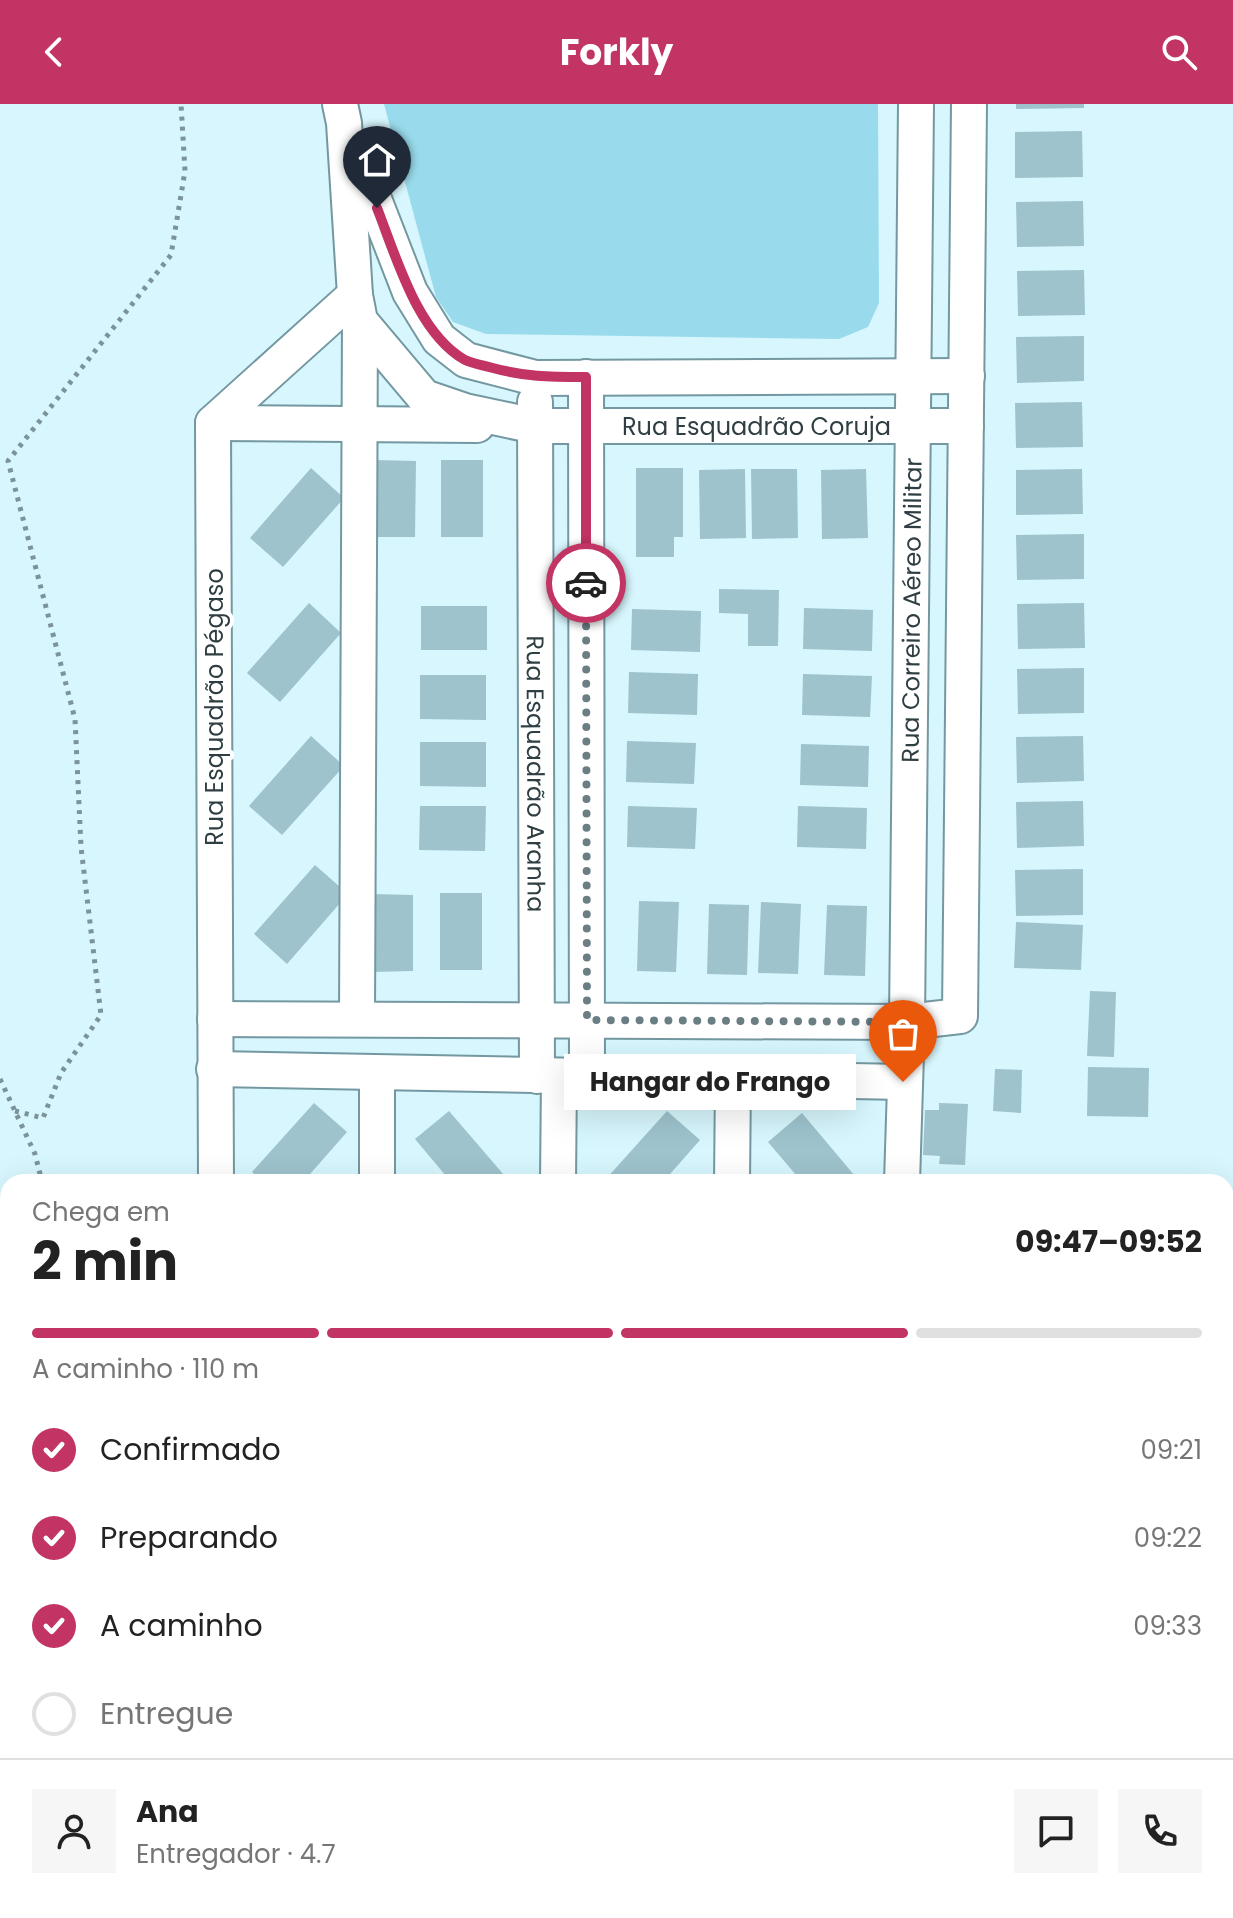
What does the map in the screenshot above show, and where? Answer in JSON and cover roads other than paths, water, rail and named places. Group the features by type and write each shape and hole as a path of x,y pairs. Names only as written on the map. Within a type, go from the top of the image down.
{"street":[{"name":"Rua Correiro Aéreo Militar","path":"902,1174 907,1022 916,104"},
{"path":"215,1019 907,1022 960,1016 969,104"},
{"name":"Rua Esquadrão Coruja","path":"342,114 410,292 439,339 466,360 535,378 967,376"},
{"name":"Rua Esquadrão Coruja","path":"342,114 357,308 424,397 465,411 535,426 966,426"},
{"path":"213,423 357,308"},
{"path":"357,308 357,1019"},
{"path":"558,1174 561,1076 587,1020 586,377"},
{"name":"Rua Esquadrão Aranha","path":"535,378 537,1021 561,1076"},
{"path":"213,423 535,426"},
{"name":"Rua Esquadrão Pégaso","path":"213,423 216,1174"},
{"path":"910,694 963,691"},
{"path":"536,740 587,740"},
{"path":"910,760 962,760"},
{"path":"214,1069 903,1082"},
{"path":"377,1073 377,1174"},
{"path":"732,1174 733,1079"}],"place":[{"name":"Hangar do Frango","path":"903,1082"}]}
